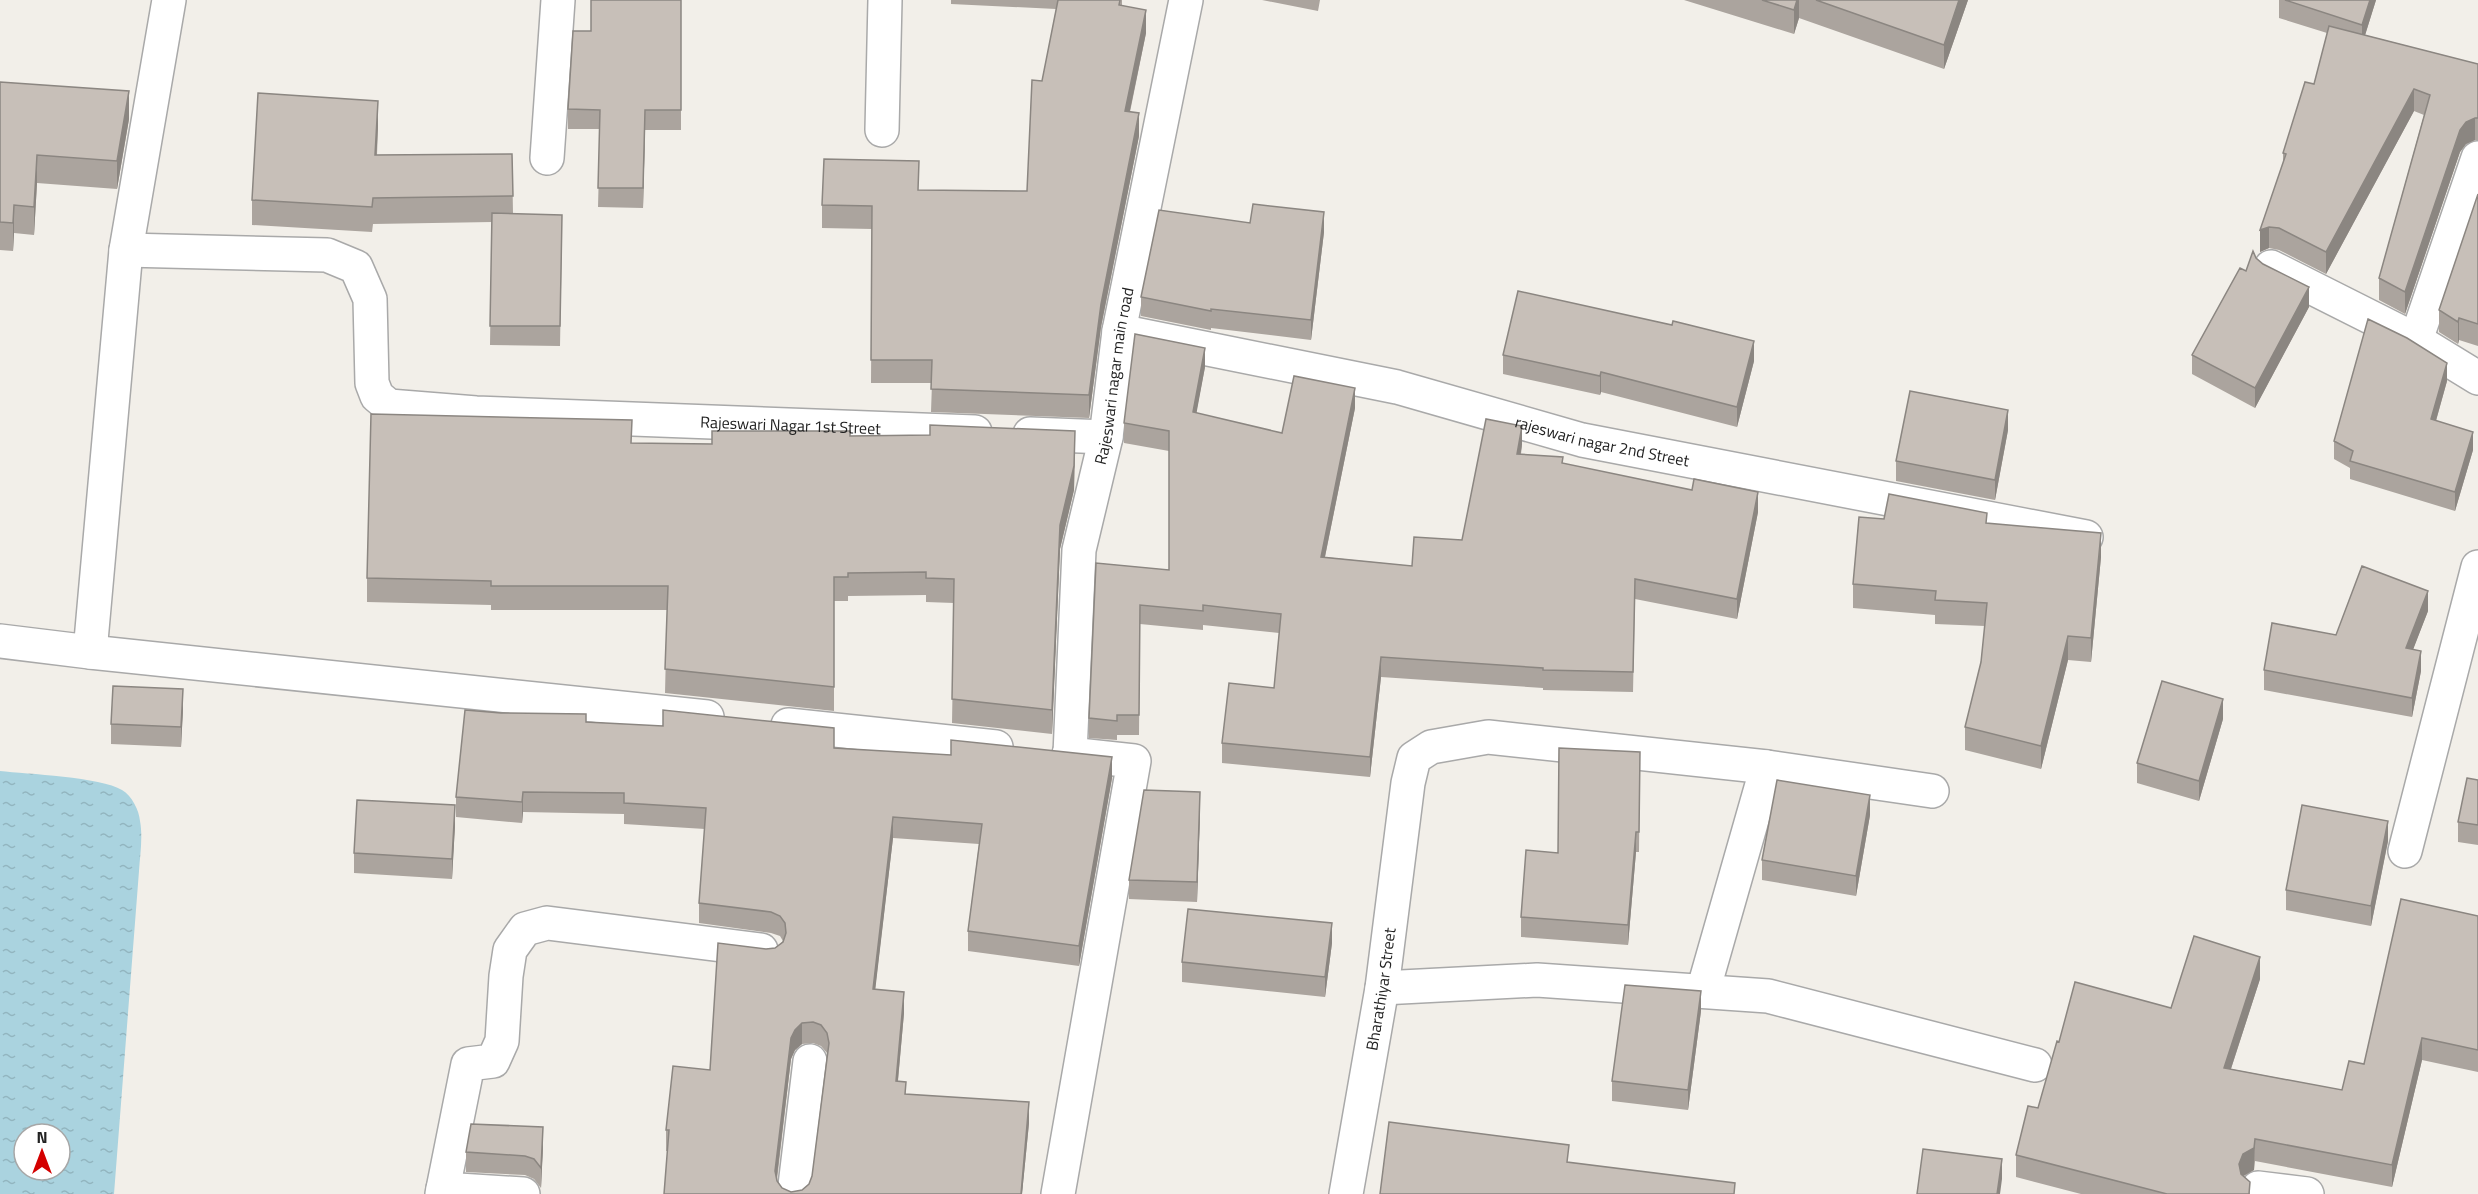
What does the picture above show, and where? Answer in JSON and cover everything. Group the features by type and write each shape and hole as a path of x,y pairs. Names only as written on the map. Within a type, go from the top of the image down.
{"street":[{"path":"90,652 126,250 169,0"},
{"path":"547,158 558,0"},
{"path":"882,130 885,0"},
{"name":"Rajeswari nagar main road","path":"1046,752 1079,550 1106,437 1119,331 1186,0"},
{"path":"2416,340 2478,158"},
{"name":"Rajeswari Nagar 1st Street","path":"126,250 327,255 356,267 370,299 372,383 377,396 389,406 476,413 1106,437"},
{"path":"2271,267 2416,340 2478,378"},
{"name":"rajeswari nagar 2nd Street","path":"1119,331 1397,387 1582,440 2091,537"},
{"path":"2405,851 2478,567"},
{"path":"0,641 1134,761 1058,1194"},
{"name":"Bharathiyar Street","path":"1346,1194 1382,988 1408,783 1414,758 1431,747 1488,738 1767,766 1932,791"},
{"path":"1703,991 1767,766"},
{"path":"523,1194 443,1192 468,1064 493,1061 502,1041 510,950 525,929 547,923 768,951"},
{"path":"1382,988 1537,980 1768,996 2035,1065"},
{"path":"794,1194 810,1061"},
{"path":"2258,1188 2307,1194"}],"water":[{"path":"0,771 63,777 112,786 129,796 138,812 141,852 114,1194 0,1194"}],"building":[{"path":"591,0 681,0 681,110 645,110 643,188 598,188 600,110 568,109 573,31 591,31"},
{"path":"1058,0 1120,0 1119,5 1146,10 1125,111 1139,113 1101,304 1089,395 931,389 932,360 871,360 872,206 822,205 824,159 919,161 918,190 1027,191 1032,80 1042,81"},
{"path":"1762,0 1797,0 1794,10"},
{"path":"1816,0 1959,0 1944,45"},
{"path":"2285,0 2370,0 2362,25"},
{"path":"2329,26 2478,64 2478,118 2466,122 2460,130 2405,292 2379,278 2430,95 2414,89 2326,252 2279,228 2269,227 2260,230 2286,154 2283,153 2305,82 2314,84"},
{"path":"0,82 129,91 117,161 37,155 34,207 14,205 13,223 0,222"},
{"path":"258,93 378,101 375,155 512,154 513,196 373,198 372,207 252,200"},
{"path":"2478,194 2478,324 2459,318 2458,322 2439,310"},
{"path":"1253,204 1324,212 1311,320 1211,309 1211,311 1141,297 1159,210 1250,223"},
{"path":"492,213 562,215 560,326 490,326"},
{"path":"2253,251 2256,258 2263,264 2309,287 2255,388 2192,355 2240,268 2246,271"},
{"path":"1518,291 1672,325 1673,321 1754,341 1737,407 1601,372 1600,376 1503,355"},
{"path":"2368,319 2407,338 2447,363 2431,419 2473,432 2455,492 2350,461 2353,451 2334,441"},
{"path":"1135,334 1205,348 1193,412 1282,433 1294,376 1355,388 1321,557 1412,566 1414,537 1462,540 1486,419 1522,426 1517,454 1563,457 1562,463 1692,490 1694,479 1758,492 1737,599 1635,579 1633,672 1543,670 1543,668 1381,657 1370,757 1222,743 1229,683 1274,688 1281,614 1203,605 1203,611 1140,605 1139,715 1117,715 1117,721 1089,718 1096,563 1169,570 1169,431 1124,423"},
{"path":"1910,391 2008,410 1995,480 1896,461"},
{"path":"371,414 632,420 631,443 712,444 712,431 850,431 850,436 930,435 930,425 1075,431 1074,466 1060,525 1052,710 952,699 954,579 926,578 926,572 848,573 848,577 834,577 834,687 665,669 668,586 491,586 491,581 367,578"},
{"path":"1889,494 1987,513 1986,523 2101,533 2091,638 2068,636 2041,746 1965,727 1981,662 1987,603 1935,600 1936,591 1853,584 1859,517 1884,519"},
{"path":"2362,566 2428,591 2406,648 2421,651 2412,698 2264,670 2272,623 2336,635"},
{"path":"2162,681 2223,699 2199,781 2137,763"},
{"path":"113,686 183,689 181,727 111,724"},
{"path":"465,710 501,713 586,714 586,722 663,726 663,710 834,728 834,748 951,755 951,740 1112,757 1079,946 968,931 982,824 893,817 873,989 904,992 896,1081 906,1082 905,1094 1029,1102 1021,1194 664,1194 669,1130 666,1130 673,1066 710,1070 718,943 775,948 783,942 786,933 785,923 780,916 771,912 699,903 706,808 624,803 624,793 523,792 522,802 456,797","holes":["813,1022 821,1025 827,1033 829,1043 812,1176 809,1184 802,1190 791,1192 782,1188 777,1181 775,1171 791,1038 802,1023"]},
{"path":"1559,748 1640,752 1639,832 1636,832 1628,925 1521,917 1526,850 1558,853"},
{"path":"2467,778 2478,780 2478,825 2458,822"},
{"path":"1777,780 1870,795 1856,876 1762,860"},
{"path":"1144,790 1200,792 1197,882 1129,880"},
{"path":"357,800 455,805 452,859 354,853"},
{"path":"2302,805 2388,821 2371,906 2286,890"},
{"path":"2401,899 2478,916 2478,1050 2422,1038 2392,1165 2255,1139 2254,1148 2243,1154 2239,1164 2241,1174 2250,1182 2249,1194 2167,1194 2016,1155 2028,1106 2038,1108 2075,982 2171,1008 2194,936 2260,957 2224,1068 2342,1090 2349,1061 2364,1064"},
{"path":"1188,909 1332,923 1325,977 1182,962"},
{"path":"1625,985 1701,991 1688,1090 1612,1081"},
{"path":"1389,1122 1569,1145 1567,1162 1735,1183 1734,1194 1380,1194"},
{"path":"471,1124 543,1127 541,1168 534,1159 525,1156 466,1152"},
{"path":"1923,1149 2002,1159 1997,1194 1917,1194"}]}
